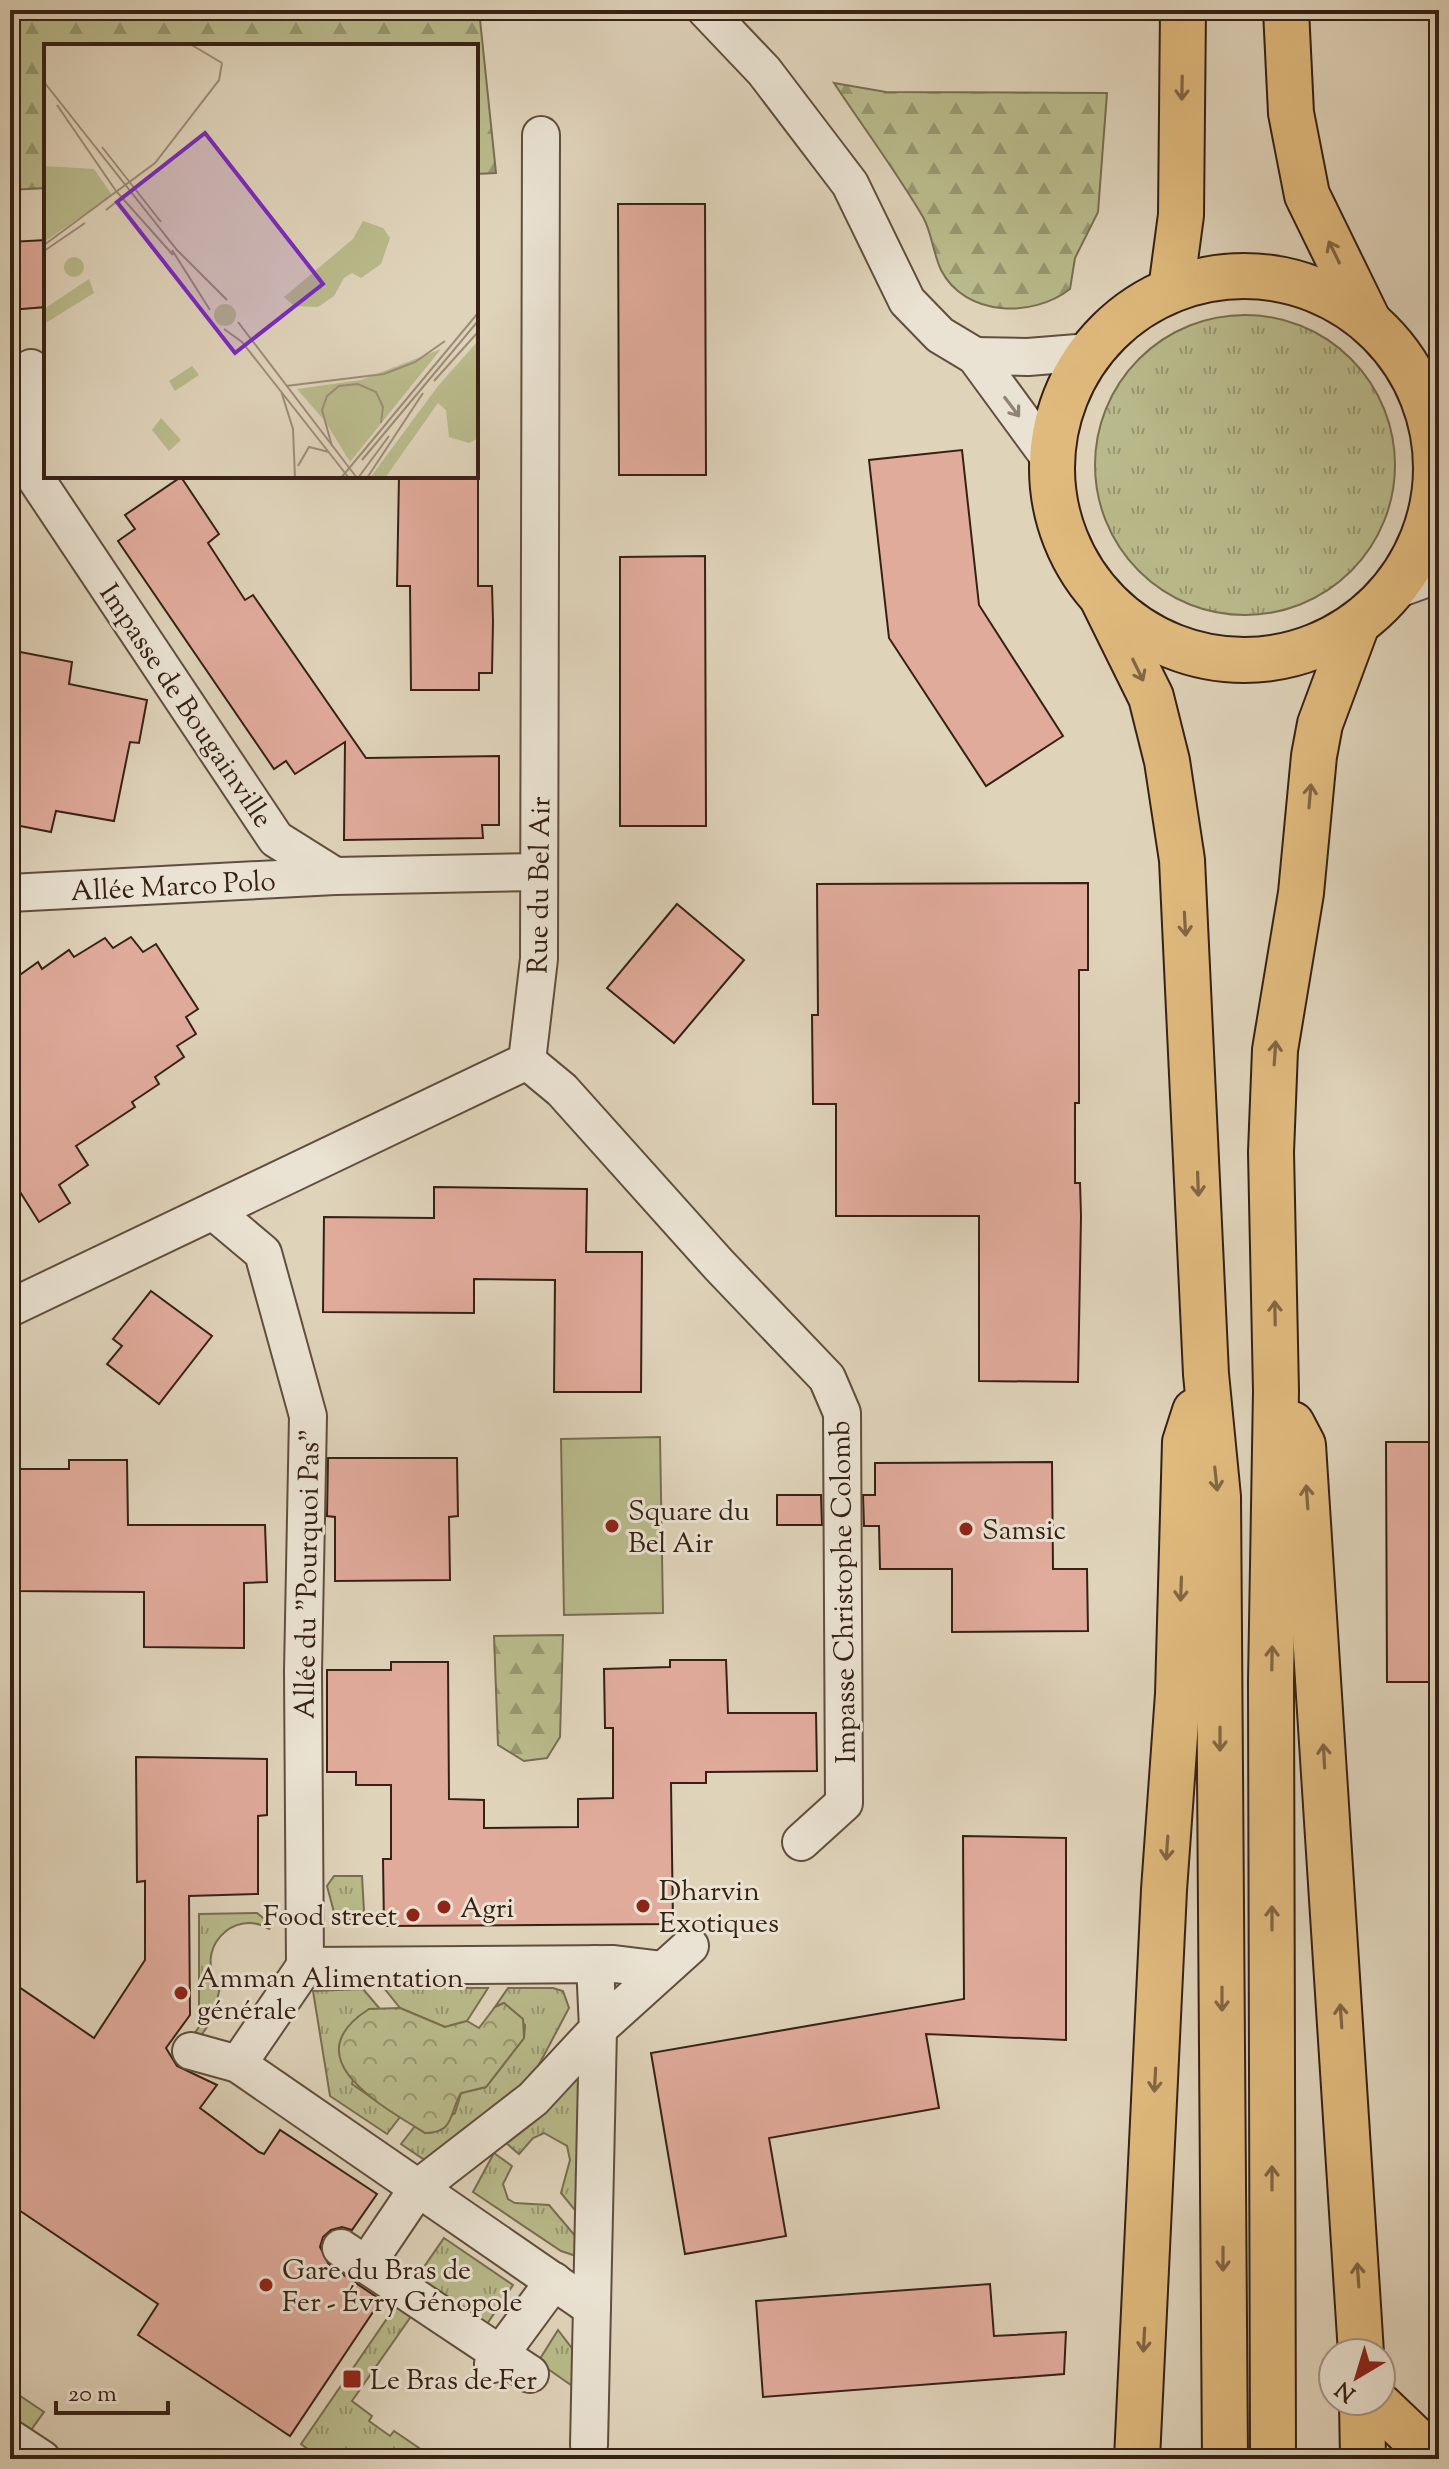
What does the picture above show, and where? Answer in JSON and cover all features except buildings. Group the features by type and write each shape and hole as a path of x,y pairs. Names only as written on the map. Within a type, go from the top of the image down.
{"main road":[{"path":"1171,290 1181,215 1183,10"},
{"path":"1286,10 1291,113 1307,195 1369,322"},
{"path":"1103,600 1145,633 1194,652 1248,661 1302,653 1356,627 1395,590 1420,546 1435,492 1437,442 1423,394 1399,353 1369,322 1325,293 1278,280 1217,276 1171,290 1125,317 1090,352 1061,404 1049,457 1058,517 1080,566 1103,600 1151,697 1167,761 1182,860 1206,1374 1218,1497 1225,2459"},
{"path":"1273,2459 1271,1682 1276,1391 1271,1152 1275,1050 1301,893 1320,724 1356,627"},
{"path":"1137,2459 1164,1890 1178,1694 1185,1442 1206,1374"},
{"path":"1276,1391 1303,1445 1360,2337"},
{"path":"1362,2417 1363,2459"},
{"path":"1392,2417 1436,2459"}],"street":[{"path":"706,10 764,71 850,184 907,301 940,335 975,356 1049,457"},
{"name":"Rue du Bel Air","path":"527,1061 539,959 541,135"},
{"path":"975,356 1028,357 1090,352"},
{"name":"Impasse de Bougainville","path":"31,368 26,464 276,839 335,876"},
{"path":"1395,590 1439,574"},
{"path":"335,876 539,872"},
{"name":"Allée Marco Polo","path":"10,893 335,876"},
{"path":"10,1308 527,1061"},
{"name":"Impasse Christophe Colomb","path":"527,1061 562,1090 719,1265 827,1378 842,1413 844,1803 801,1842"},
{"name":"Allée du \"Pourquoi Pas\"","path":"213,1211 263,1253 308,1416 303,1671 305,1966"},
{"path":"530,2374 497,2360 353,2257 418,2188 533,2099 598,2029 690,1946"},
{"path":"589,2445 598,2029 595,1964"},
{"path":"238,2064 305,1966 595,1964 663,1970"},
{"path":"191,2051 238,2064 592,2308"},
{"path":"497,2360 554,2281"},
{"path":"10,2438 42,2459"}],"green space":[{"path":"10,10 479,10 496,173 478,174 478,44 44,44 44,188 10,190"},
{"path":"834,83 886,92 1107,93 1098,212 1075,258 1070,289 1038,305 1001,308 966,297 952,286 941,270 923,217"},
{"path":"1245,315 1274,318 1302,327 1328,340 1351,359 1370,382 1383,408 1392,436 1395,465 1392,494 1383,522 1370,548 1351,571 1328,590 1302,603 1274,612 1245,615 1216,612 1188,603 1162,590 1139,571 1120,548 1107,522 1098,494 1095,465 1098,436 1107,408 1120,382 1139,359 1162,340 1188,327 1216,318"},
{"name":"Square du Bel Air","path":"660,1437 663,1613 564,1615 561,1439"},
{"path":"563,1635 560,1737 547,1758 524,1761 498,1745 494,1636"},
{"path":"334,1876 362,1876 364,1911 354,1921 335,1916 327,1886"},
{"path":"257,1913 272,1925 269,1929 256,1924 243,1924 231,1928 214,1947 212,1973 220,1987 213,2018 194,2046 188,2042 199,2027 199,1914"},
{"path":"384,1988 488,1988 467,2021 445,2027 400,2008"},
{"path":"508,1988 553,1988 563,1991 569,2008 525,2091 432,2165 401,2144 415,2126 425,2133 455,2113 461,2093 486,2087 524,2038 525,2025 504,2003 495,2007"},
{"path":"363,1989 380,2009 369,2009 352,2084 400,2117 387,2134 330,2096 313,1991"},
{"path":"504,2003 523,2019 524,2038 486,2087 461,2093 450,2120 442,2130 425,2133 387,2109 352,2079 342,2063 339,2045 348,2027 369,2009 400,2008 445,2027 467,2021 479,2028 495,2007"},
{"path":"584,2072 583,2220 561,2193 570,2160 567,2146 544,2133 533,2138 519,2154 505,2142"},
{"path":"494,2153 512,2166 503,2184 508,2199 515,2203 549,2205 583,2245 576,2256 561,2251 473,2192"},
{"path":"444,2238 513,2285 487,2324 417,2277"},
{"path":"397,2304 412,2315 352,2401 372,2416 369,2421 390,2436 394,2431 419,2448 415,2459 317,2456 301,2444"},
{"path":"558,2330 574,2351 578,2390 538,2362"},
{"path":"10,2389 44,2412 28,2434 10,2421"}],"place":[{"name":"Square du Bel Air","path":"612,1526"},
{"name":"Samsic","path":"966,1529"},
{"name":"Dharvin Exotiques","path":"643,1906"},
{"name":"Agri","path":"444,1907"},
{"name":"Food street","path":"413,1915"},
{"name":"Amman Alimentation générale","path":"181,1993"},
{"name":"Gare du Bras de Fer - Évry Génopole","path":"266,2285"},
{"name":"Le Bras de Fer","path":"352,2379"}]}
